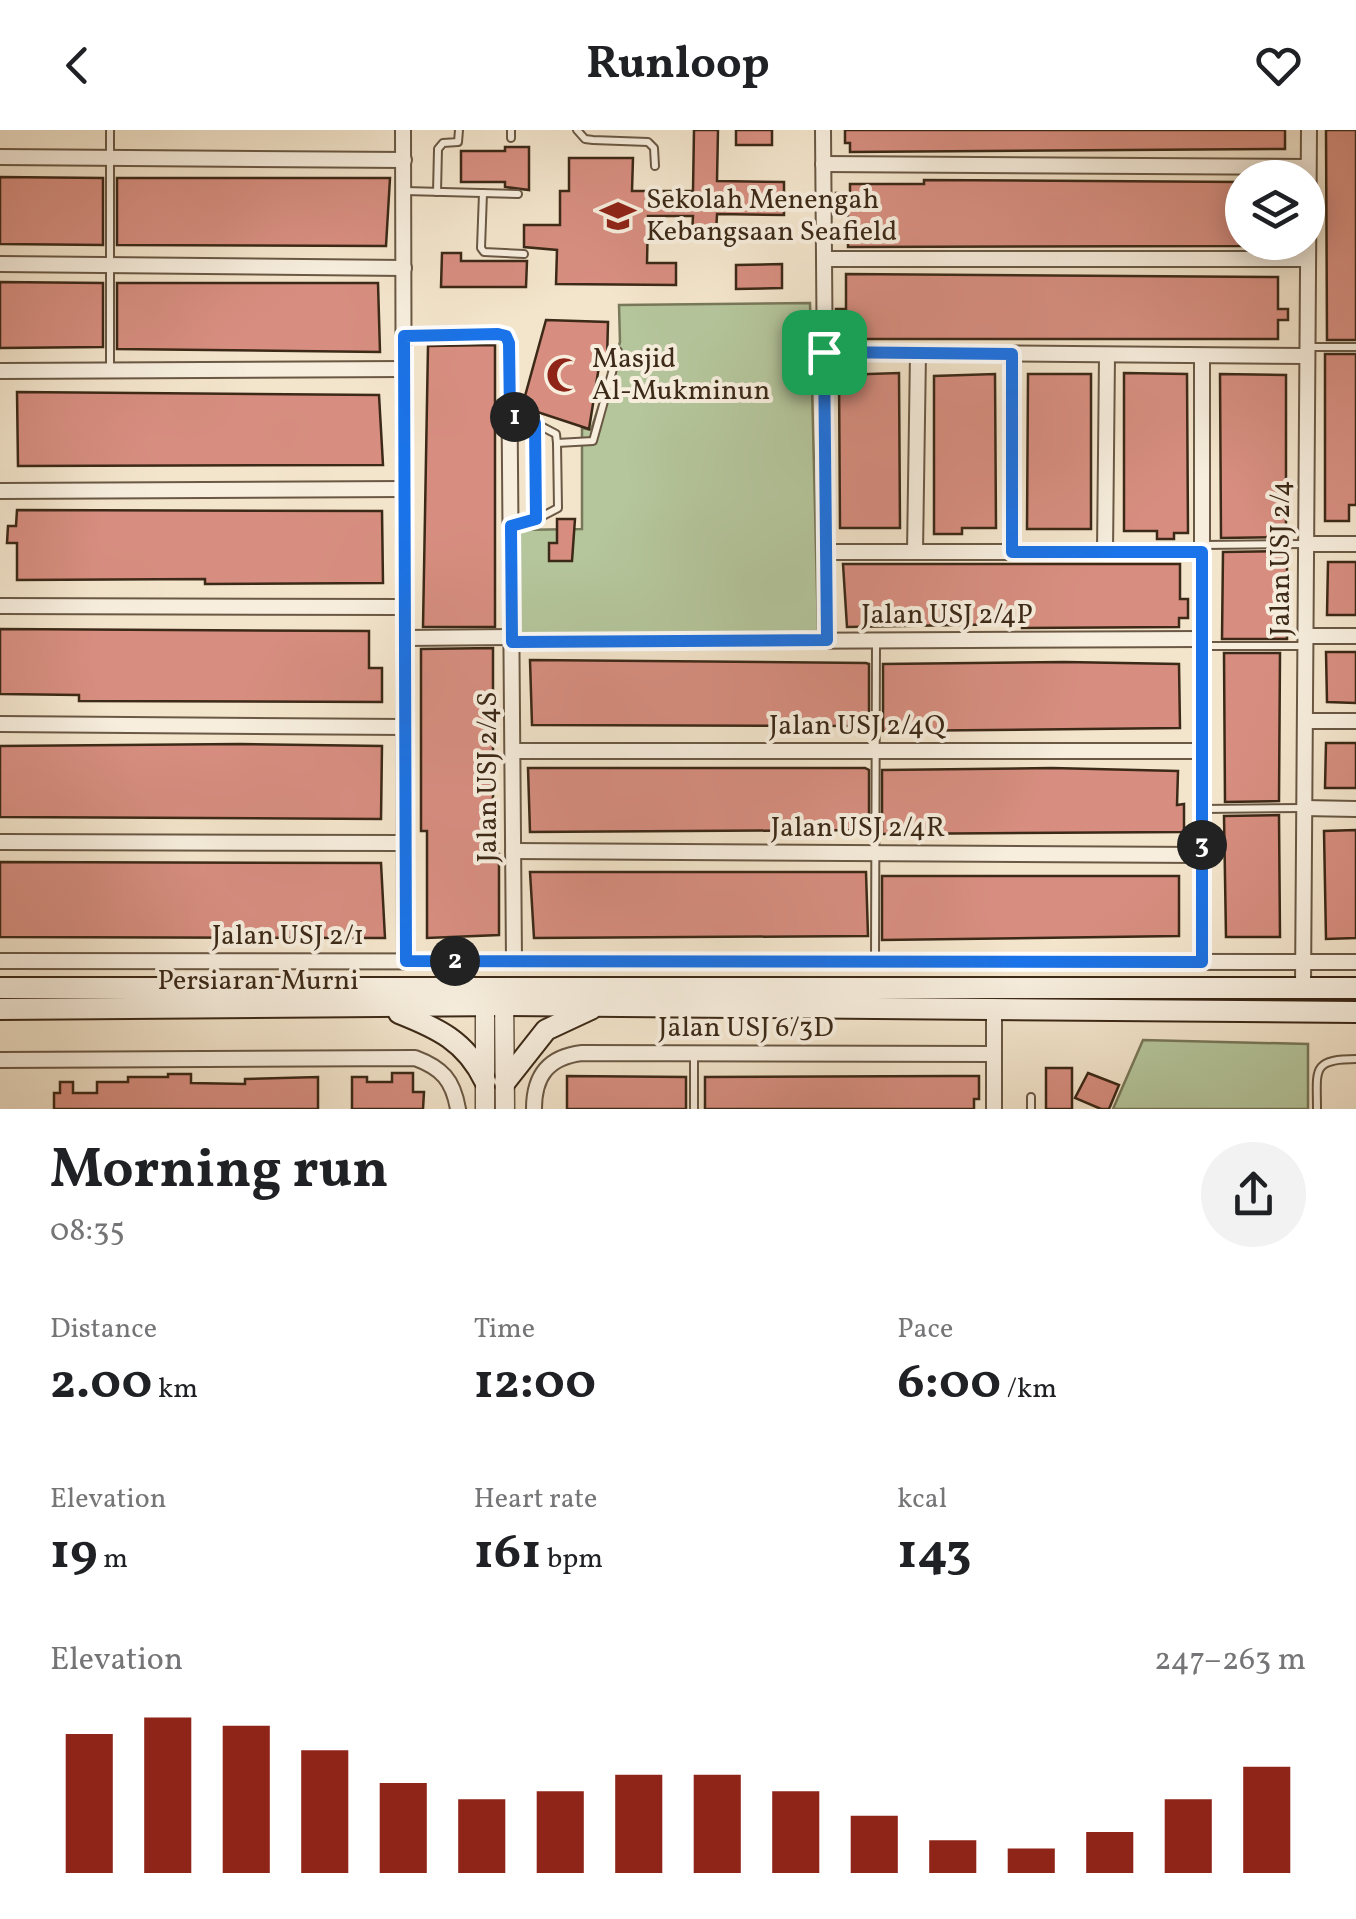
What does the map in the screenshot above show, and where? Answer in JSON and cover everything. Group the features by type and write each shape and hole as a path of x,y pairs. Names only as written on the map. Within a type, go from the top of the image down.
{"main road":[{"path":"1303,987 1306,1000 1354,1012"},
{"name":"Persiaran Murni","path":"0,988 495,996 1356,988"},
{"name":"Persiaran Murni","path":"0,1009 386,1008 495,996 598,1006 1354,1012"},
{"path":"386,1008 442,1030 495,1081 546,1030 598,1006"}],"street":[{"path":"404,130 406,961"},
{"path":"823,130 827,640"},
{"name":"Jalan USJ 2/4","path":"1308,130 1308,160"},
{"path":"0,156 404,160"},
{"path":"824,164 1225,167"},
{"path":"824,259 1225,259"},
{"name":"Jalan USJ 2/4","path":"1303,987 1308,260"},
{"path":"0,264 404,268"},
{"name":"Jalan USJ 2/4S","path":"404,336 506,336 509,343 514,961"},
{"path":"824,352 1202,356 1307,352"},
{"path":"915,552 918,353"},
{"path":"1012,354 1012,552"},
{"path":"1105,552 1107,354"},
{"path":"1202,356 1202,962"},
{"path":"0,371 404,369"},
{"path":"0,491 404,488"},
{"path":"1306,544 1356,544"},
{"path":"826,552 1202,548"},
{"path":"0,606 404,607"},
{"path":"1305,641 1356,636"},
{"name":"Jalan USJ 2/4P","path":"404,638 1202,642"},
{"path":"1305,722 1356,721"},
{"path":"0,724 404,726"},
{"name":"Jalan USJ 2/4Q","path":"512,751 1202,750"},
{"path":"1304,808 1356,809"},
{"path":"0,842 405,843"},
{"name":"Jalan USJ 2/4R","path":"514,851 1202,855"},
{"name":"Jalan USJ 2/1","path":"0,961 1356,962"},
{"path":"485,1109 495,1081 495,996"},
{"path":"994,1011 994,1109"},
{"name":"Jalan USJ 6/3D","path":"534,1109 536,1085 542,1073 548,1064 568,1054 994,1054"},
{"path":"0,1060 415,1058 437,1066 452,1083 458,1109"},
{"path":"495,1081 506,1109"}],"lane":[{"path":"110,130 110,370"},
{"path":"437,192 438,149 442,143 458,142 459,130"},
{"path":"577,130 593,140 648,142 654,148 655,166"},
{"path":"404,191 518,194"},
{"path":"484,193 484,252 524,254"},
{"path":"1307,352 1356,347"},
{"path":"557,443 593,441 618,351"},
{"path":"510,416 556,434 558,508 511,526"},
{"path":"535,423 536,519"},
{"path":"1202,548 1306,544"},
{"path":"875,962 876,640"},
{"path":"1202,642 1305,641"},
{"path":"1202,809 1304,808"},
{"path":"694,1053 694,1109"},
{"path":"1317,1109 1317,1073 1321,1065 1334,1059 1356,1059"},
{"path":"1031,1097 1031,1109"}],"green space":[{"path":"810,303 818,632 517,636 515,530 582,529 582,428 591,430 620,342 619,305"},
{"path":"1143,1040 1308,1044 1308,1109 1113,1109"}],"building":[{"path":"694,130 718,130 717,181 784,182 784,215 717,214 716,235 692,235 693,216 648,216 647,263 676,263 676,285 556,284 557,250 524,247 524,225 560,225 560,191 569,191 569,158 633,158 632,191 693,191"},
{"path":"736,130 772,130 772,145 736,145"},
{"path":"845,130 1285,130 1285,149 850,152"},
{"path":"1326,130 1356,130 1356,340 1327,340"},
{"path":"505,147 529,147 529,190 505,187 505,182 461,182 461,151 505,151"},
{"path":"0,177 103,178 103,245 0,244"},
{"path":"117,178 390,178 386,246 117,245"},
{"path":"924,180 1225,182 1225,246 848,247 848,211 836,211 836,193 850,193 850,184 924,184"},
{"path":"442,253 461,253 461,261 527,261 526,287 441,287"},
{"path":"782,264 782,288 736,289 736,265"},
{"path":"846,274 1278,277 1278,309 1288,309 1288,320 1278,320 1278,339 847,339 847,327 836,327 836,309 846,309"},
{"path":"0,282 103,283 103,347 0,348"},
{"path":"117,283 378,283 380,352 117,349"},
{"name":"Masjid Al-Mukminun","path":"546,320 608,322 607,361 600,360 589,429 522,407"},
{"path":"495,345 495,627 423,627 428,346"},
{"path":"1325,354 1356,354 1356,505 1349,505 1349,521 1325,521"},
{"path":"899,373 900,528 840,528 839,375"},
{"path":"1124,373 1187,374 1188,533 1174,533 1174,539 1157,539 1157,531 1124,531"},
{"path":"995,374 996,528 962,528 962,534 934,534 934,376"},
{"path":"1028,374 1091,374 1091,529 1027,529"},
{"path":"1220,374 1286,375 1286,537 1221,538"},
{"path":"17,392 379,395 383,465 18,466"},
{"path":"17,510 382,511 383,583 17,580 17,543 7,543 8,526 16,526"},
{"path":"557,519 575,519 572,561 549,561 549,543 557,543"},
{"path":"1287,551 1287,639 1222,639 1223,552"},
{"path":"1328,562 1356,562 1356,615 1327,615"},
{"path":"843,564 1180,564 1180,599 1188,599 1188,618 1179,618 1179,627 847,627"},
{"path":"0,629 369,631 369,668 382,668 382,702 79,701 79,695 0,694"},
{"path":"493,648 493,854 499,854 499,935 427,938 427,831 421,831 421,649"},
{"path":"1326,652 1356,652 1356,703 1327,702"},
{"path":"1224,653 1280,653 1279,801 1225,802"},
{"path":"530,660 866,663 869,726 532,725"},
{"path":"883,664 1179,664 1180,728 883,731"},
{"path":"1326,743 1356,743 1356,788 1325,788"},
{"path":"0,746 382,746 381,819 0,817"},
{"path":"528,768 865,768 869,770 869,830 530,832"},
{"path":"882,770 1178,771 1177,805 1184,804 1184,832 882,834"},
{"path":"1279,815 1280,937 1226,937 1224,816"},
{"path":"1356,830 1356,938 1326,939 1324,831"},
{"path":"0,862 381,863 385,938 0,937"},
{"path":"530,872 866,872 868,936 534,938"},
{"path":"882,876 1179,876 1179,936 882,940"},
{"path":"1046,1068 1072,1068 1072,1109 1046,1109"},
{"path":"392,1073 413,1073 413,1092 424,1092 423,1109 352,1109 352,1077 367,1077 367,1082 392,1082"},
{"path":"1088,1073 1119,1085 1109,1109 1075,1098"},
{"path":"191,1074 191,1083 245,1084 245,1079 318,1077 318,1109 54,1109 54,1093 60,1093 60,1082 73,1082 73,1093 97,1093 97,1082 128,1082 128,1077"},
{"path":"567,1076 686,1077 686,1109 567,1109"},
{"path":"979,1076 979,1099 974,1099 974,1109 705,1109 705,1077"}],"place":[{"name":"Sekolah Menengah Kebangsaan Seafield","path":"618,216"},
{"name":"Masjid Al-Mukminun","path":"564,375"}],"route":[{"path":"498,334 506,336 509,343 510,416 535,423 536,519 511,526 512,642 827,640 824,352 1012,354 1012,552 1202,552 1202,962 406,961 404,336 498,334"}]}
